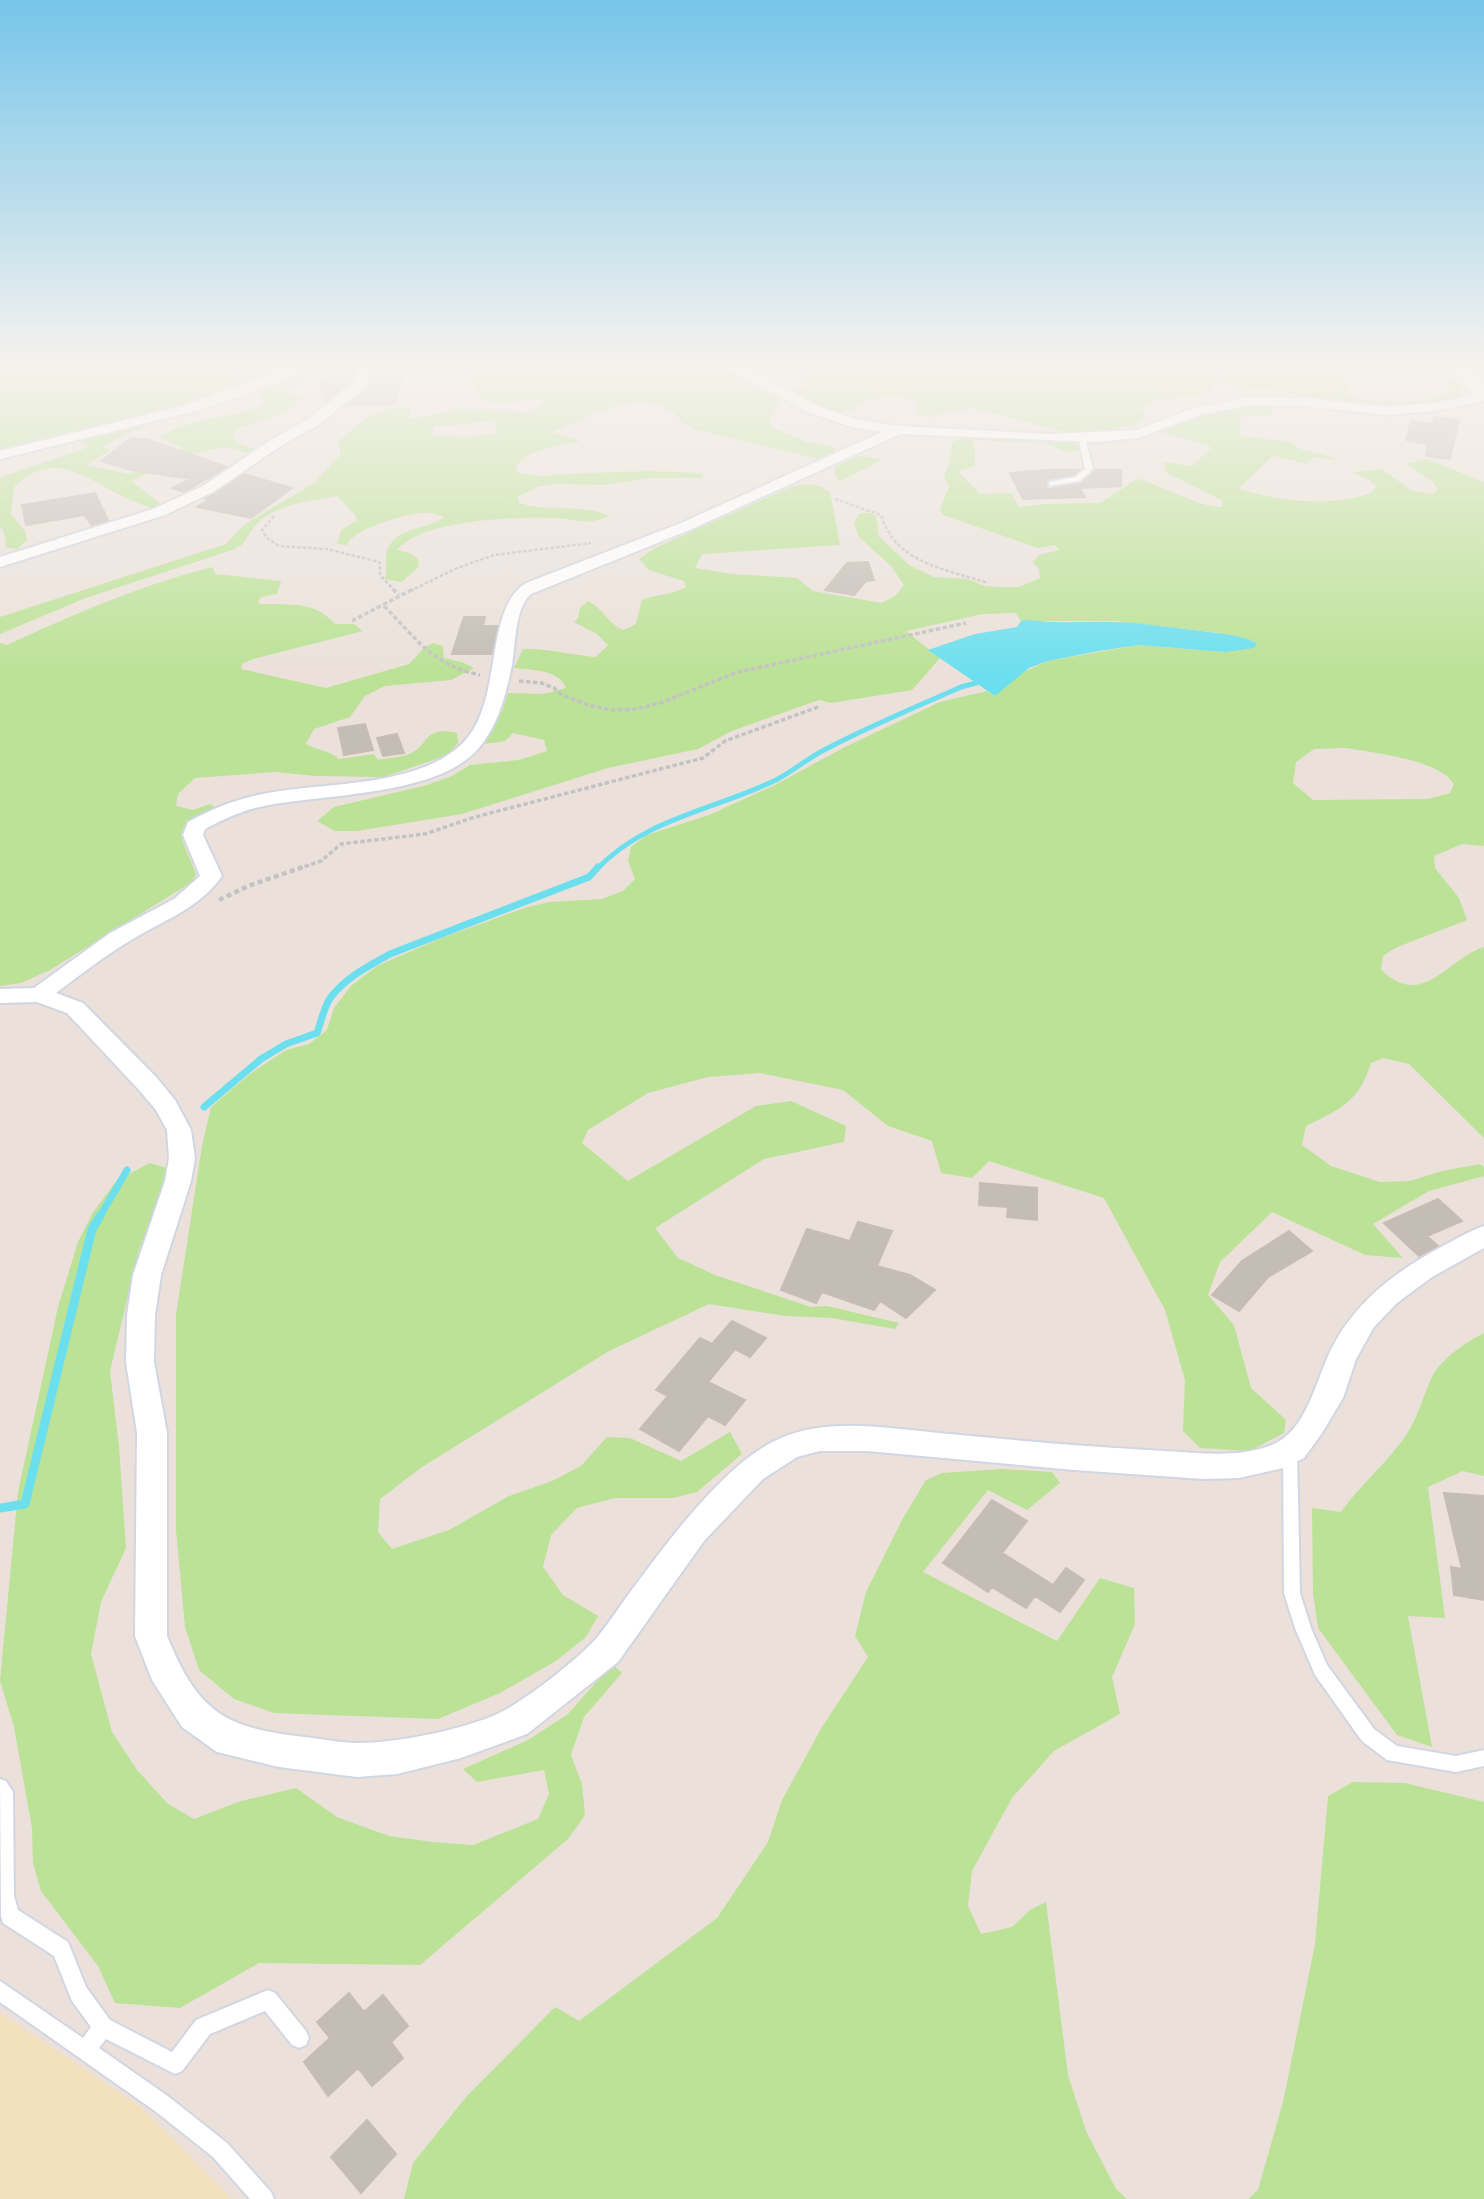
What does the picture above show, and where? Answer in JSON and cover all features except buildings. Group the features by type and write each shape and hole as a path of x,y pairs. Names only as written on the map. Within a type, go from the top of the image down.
{"street":[{"path":"0,562 159,512 208,489 236,470"},
{"path":"39,995 119,937 180,904 205,886 211,876 192,835 195,826 228,808 245,803 408,778 434,770 461,755 490,714 501,678 515,601 533,586 656,539 810,470"},
{"path":"0,996 39,995 75,1008 148,1084 166,1106 179,1130 183,1158 147,1275 141,1315 140,1362 152,1433 151,1636 164,1669 194,1716 229,1741 279,1751 357,1760 410,1754 461,1742 515,1723 606,1651 709,1514 752,1469 789,1446 820,1439 867,1439 1074,1458 1203,1466 1239,1465 1272,1459 1290,1450 1312,1424 1328,1398 1342,1357 1364,1319 1387,1296 1422,1270 1484,1236"}],"lane":[{"path":"1052,484 1075,480 1084,476 1089,470"},
{"path":"1290,1450 1292,1593 1321,1670 1368,1735 1393,1754 1456,1764 1484,1758"},
{"path":"0,1787 4,1792 5,1896 10,1916 61,1949 79,1994 103,2027 175,2064 204,2027 268,2000 299,2038"},
{"path":"0,1991 87,2049 220,2150 264,2199"},
{"path":"87,2049 103,2027"}],"path":[{"path":"835,499 881,515 884,533 895,544 920,560 988,583"},
{"path":"274,516 262,530 268,541 281,547 326,548 371,557 380,563 380,576 399,596"},
{"path":"352,621 451,570 496,555 597,542"},
{"path":"384,606 439,662 480,675 541,683 554,688 562,695 591,706 613,710 637,709 663,702 738,672 965,623"},
{"path":"211,904 248,886 321,861 341,844 425,834 475,817 703,758 725,741 739,735 758,732 818,707"}],"green space":[{"path":"23,470 44,470 29,476 14,487 11,514 25,531 27,540 17,549 6,547 4,532 0,526 0,478"},
{"path":"66,470 109,470 129,474 138,470 157,470 132,481 162,505 152,509"},
{"path":"326,470 517,470 517,472 544,476 620,472 703,474 702,478 652,478 604,485 554,484 537,487 517,497 519,503 587,510 609,516 593,521 515,518 470,522 427,532 397,550 410,553 418,559 419,566 402,582 385,579 386,554 391,543 405,533 444,517 425,513 404,516 358,533 347,545 337,544 341,530 357,520 355,515 337,496 304,502 281,508 262,519 244,543 232,550 86,598 0,634 0,617 226,544 245,524 314,483"},
{"path":"835,470 863,470 840,481 836,477"},
{"path":"947,470 963,470 958,471 980,494 1011,493 1019,507 1100,503 1137,479 1203,504 1222,507 1223,501 1167,473 1166,470 1259,470 1238,489 1288,500 1319,502 1370,494 1376,486 1353,472 1383,470 1412,491 1432,494 1438,490 1434,483 1414,470 1453,470 1484,482 1484,846 1462,844 1434,856 1435,868 1459,898 1467,920 1395,948 1383,956 1381,970 1396,981 1410,985 1422,983 1484,947 1484,1138 1409,1064 1383,1058 1371,1063 1361,1087 1347,1103 1306,1126 1302,1145 1331,1166 1380,1182 1410,1181 1442,1171 1480,1164 1484,1167 1484,1176 1429,1191 1373,1224 1403,1258 1365,1255 1272,1212 1220,1262 1208,1295 1234,1325 1251,1388 1286,1420 1284,1433 1250,1451 1200,1448 1183,1431 1185,1380 1165,1310 1104,1198 989,1161 972,1178 941,1173 932,1141 888,1126 843,1090 760,1073 708,1077 648,1093 588,1130 582,1143 628,1181 756,1106 791,1101 846,1126 844,1142 764,1159 655,1228 678,1258 715,1275 811,1307 827,1306 899,1323 895,1329 832,1318 785,1316 709,1304 609,1351 422,1467 380,1499 378,1532 392,1549 449,1530 509,1496 552,1481 581,1466 607,1437 630,1438 681,1461 730,1432 742,1454 697,1492 673,1498 615,1498 577,1508 551,1535 543,1567 563,1595 598,1616 586,1637 556,1661 500,1693 438,1719 274,1713 234,1699 199,1670 185,1627 176,1530 176,1315 202,1146 211,1107 250,1074 286,1050 309,1044 327,1030 334,1008 351,986 377,966 439,939 527,907 550,902 602,899 623,891 635,879 628,861 631,847 647,835 709,815 940,702 987,691 995,696 1017,675 1048,661 1138,645 1225,652 1220,633 1114,621 1021,621 1016,613 982,614 906,631 940,658 912,690 831,703 819,700 732,731 698,749 608,768 462,814 357,831 335,831 317,821 334,807 427,785 452,776 470,765 519,760 547,751 544,740 513,733 505,741 485,744 508,693 543,694 566,688 551,674 514,668 523,649 596,657 608,645 597,634 574,622 578,618 580,608 588,601 623,630 636,624 642,600 686,587 684,581 649,570 639,559 655,548 793,486 812,485 830,492 840,545 702,554 695,568 732,574 797,578 813,591 882,603 895,596 904,585 891,566 859,537 854,523 860,513 871,513 876,517 879,536 909,565 934,577 967,579 985,586 1019,587 1040,578 1039,569 1033,562 1039,555 1059,550 1055,545 1038,548 943,515 940,510 949,486 944,477","holes":["1346,748 1420,763 1446,775 1454,784 1450,793 1428,799 1313,800 1293,783 1296,762 1314,749"]},
{"path":"213,567 215,574 281,581 277,594 261,597 258,602 261,604 311,608 335,624 354,624 363,631 253,659 242,664 241,669 326,688 409,664 425,647 433,643 443,646 444,658 474,668 451,680 385,686 365,696 350,717 314,729 306,744 339,759 374,754 378,760 407,755 438,732 457,733 458,743 448,755 384,777 316,776 275,772 195,778 178,794 176,806 193,810 210,804 215,807 183,827 182,840 196,874 192,882 50,970 21,983 0,986 0,643 7,645 134,591"},
{"path":"150,1163 170,1169 139,1250 110,1371 119,1447 126,1548 101,1602 91,1654 112,1732 137,1770 168,1804 194,1819 241,1801 296,1788 337,1817 389,1836 473,1845 538,1819 549,1794 544,1770 477,1782 463,1769 528,1740 568,1714 612,1664 622,1673 584,1717 571,1755 582,1784 585,1815 568,1839 420,1965 259,1963 180,2008 115,2003 98,1966 41,1891 33,1863 32,1828 14,1727 0,1681 18,1492 58,1307 78,1242 92,1214 117,1180"},
{"path":"1484,1333 1484,1476 1463,1471 1428,1487 1445,1618 1408,1616 1432,1747 1397,1735 1318,1628 1313,1593 1312,1508 1341,1512 1404,1438 1440,1365 1461,1347"},
{"path":"1002,1469 1052,1472 1060,1483 1027,1510 988,1490 923,1572 1057,1641 1100,1578 1134,1588 1135,1624 1112,1677 1120,1714 1054,1751 1012,1798 972,1871 968,1906 981,1934 1012,1927 1030,1910 1046,1902 1068,2075 1086,2131 1116,2189 1127,2199 404,2199 413,2163 467,2096 555,2007 579,2021 717,1918 768,1842 782,1800 822,1727 868,1657 855,1636 866,1592 902,1520 926,1480 942,1473"},
{"path":"1353,1782 1405,1783 1484,1802 1484,2199 1248,2199 1258,2190 1283,2102 1315,1944 1328,1796"}],"sand":[{"path":"0,2013 140,2106 232,2199 0,2199"}],"water":[{"path":"1021,621 1142,624 1226,634 1257,643 1254,648 1225,652 1138,645 1048,661 1029,668 995,696 928,650 975,634 1017,627"}],"waterway":[{"path":"597,869 616,852 659,826 776,780 859,732 961,687 976,683"},
{"path":"204,1107 261,1059 286,1044 317,1033 331,997 366,968 390,954 589,877 598,867"},
{"path":"99,1218 127,1170"},
{"path":"0,1508 25,1504 92,1229 100,1216"}]}
